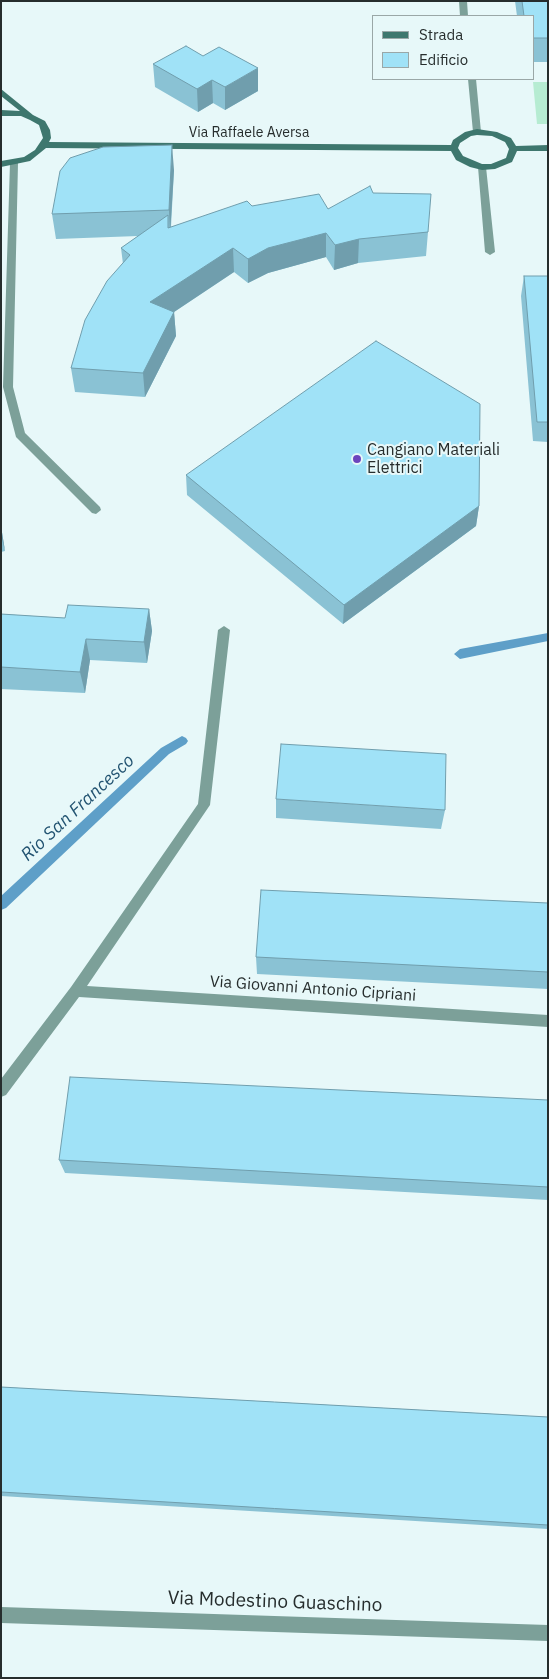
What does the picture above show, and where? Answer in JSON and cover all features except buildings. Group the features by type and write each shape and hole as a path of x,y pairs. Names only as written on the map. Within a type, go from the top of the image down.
{"main road":[{"path":"1,91 42,124 46,130 47,138 38,152 27,159 1,164"},
{"path":"1,114 22,114 33,118"},
{"path":"478,132 502,136 511,144 513,149 509,160 492,167 482,167 459,158 454,148 456,142 461,138 478,132"},
{"name":"Via Raffaele Aversa","path":"44,145 454,148"},
{"path":"513,149 548,148"}],"street":[{"path":"462,1 464,15"},
{"path":"472,80 478,132"},
{"path":"14,163 8,387 20,434 96,510"},
{"path":"482,167 490,252"},
{"path":"1,1090 76,991 204,805 224,630"},
{"name":"Via Giovanni Antonio Cipriani","path":"76,991 548,1021"},
{"name":"Via Modestino Guaschino","path":"1,1614 548,1633"}],"green space":[{"path":"533,82 548,82 548,124 537,124"}],"waterway":[{"name":"Rio San Francesco","path":"460,654 548,637"},
{"name":"Rio San Francesco","path":"1,904 165,751 182,741"}],"place":[{"name":"Cangiano Materiali Elettrici","path":"357,459"}]}
